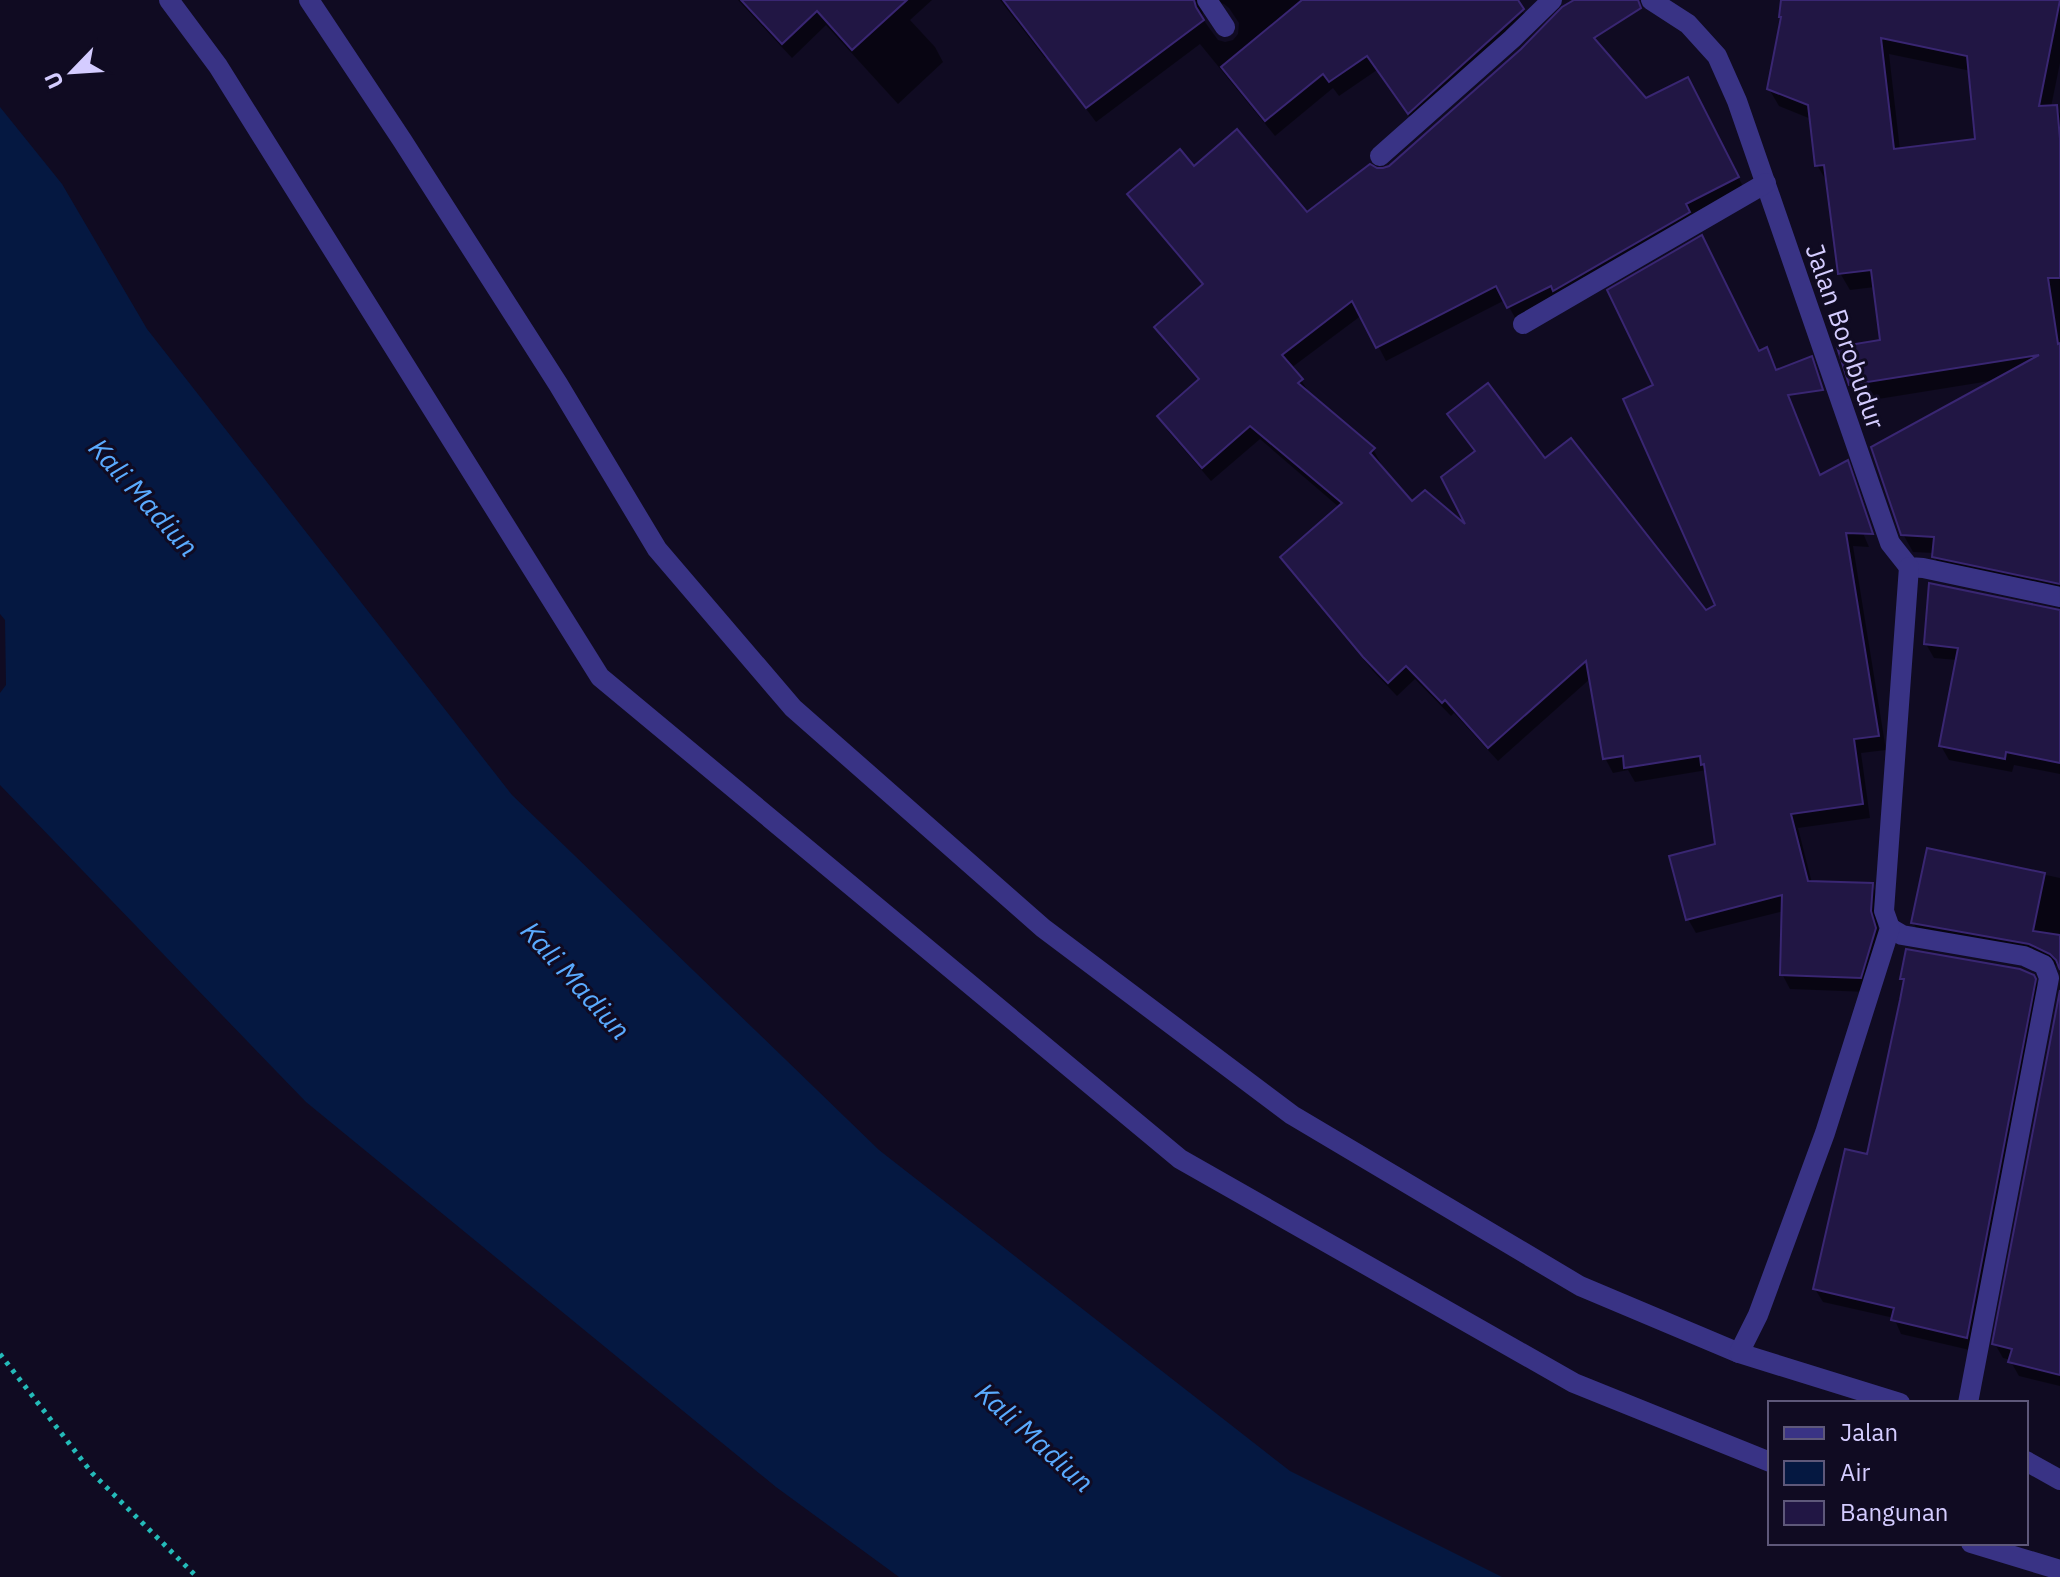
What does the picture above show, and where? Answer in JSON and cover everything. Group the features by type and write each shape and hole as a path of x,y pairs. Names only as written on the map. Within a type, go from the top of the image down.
{"street":[{"path":"169,0 218,66 600,677 1180,1159 1574,1383 1768,1461"},
{"path":"309,0 558,384 657,549 793,708 1043,928 1292,1115 1580,1286 1739,1353 1894,1401"},
{"path":"1207,0 1225,27"},
{"path":"1380,156 1552,0"},
{"name":"Jalan Borobudur","path":"1651,0 1688,24 1717,56 1737,101 1890,543 1909,567"},
{"path":"1523,324 1766,183"},
{"path":"1739,1353 1758,1315 1825,1133 1890,928 1884,911 1909,567 2060,597"},
{"path":"1890,928 1902,935 2024,956 2044,965 2049,978 1968,1401"},
{"path":"2028,1462 2060,1480"},
{"path":"1978,1545 2060,1570"}],"path":[{"path":"0,1354 92,1473 197,1577"}],"water":[{"name":"Kali Madiun","path":"0,107 62,184 147,329 512,795 879,1150 1290,1471 1502,1577 899,1577 776,1487 306,1102 0,785 0,693 6,685 5,620 0,614"}],"building":[{"path":"741,0 907,0 852,50 817,11 782,44"},
{"path":"1003,0 1194,0 1204,20 1086,108"},
{"path":"1302,0 1518,0 1524,9 1408,114 1367,56 1329,82 1323,74 1265,121 1221,67"},
{"path":"1574,0 1638,0 1641,8 1594,38 1646,98 1688,77 1739,177 1686,204 1690,212 1553,291 1551,286 1507,308 1496,286 1376,348 1352,301 1282,355 1303,379 1298,383 1375,448 1370,453 1412,501 1425,490 1465,524 1441,477 1475,451 1447,414 1488,383 1545,458 1571,438 1706,610 1715,605 1623,399 1653,385 1607,290 1702,235 1759,351 1767,347 1776,370 1812,356 1823,390 1788,395 1820,475 1848,460 1873,534 1846,533 1879,736 1854,739 1863,804 1791,814 1808,881 1873,883 1871,911 1876,928 1861,978 1780,975 1782,895 1686,920 1669,856 1715,844 1704,764 1701,765 1700,756 1624,768 1623,756 1603,759 1586,661 1488,748 1445,700 1442,703 1406,666 1388,683 1280,557 1342,503 1250,426 1202,468 1157,416 1199,379 1154,327 1203,284 1127,194 1180,149 1194,166 1237,129 1307,212 1370,164 1377,168 1389,166 1521,49 1562,7"},
{"path":"1781,0 2060,0 2039,106 2057,105 2060,139 2060,278 2048,278 2060,343 2060,584 1932,557 1934,537 1901,535 1871,447 2039,355 1849,385 1837,347 1880,340 1871,270 1838,274 1824,165 1815,166 1808,105 1767,89","holes":["1881,38 1967,56 1975,139 1894,149"]},
{"path":"1929,583 2060,610 2060,763 2006,752 2005,759 1939,746 1958,648 1924,644"},
{"path":"1927,848 2045,873 2033,931 2060,935 2060,970 2050,954 2029,944 1911,923"},
{"path":"1906,949 2020,969 2036,979 1967,1338 1891,1320 1894,1308 1813,1289 1845,1149 1867,1154 1904,979 1900,979"},
{"path":"2060,990 2060,1375 2008,1362 2012,1349 1992,1344"}]}
